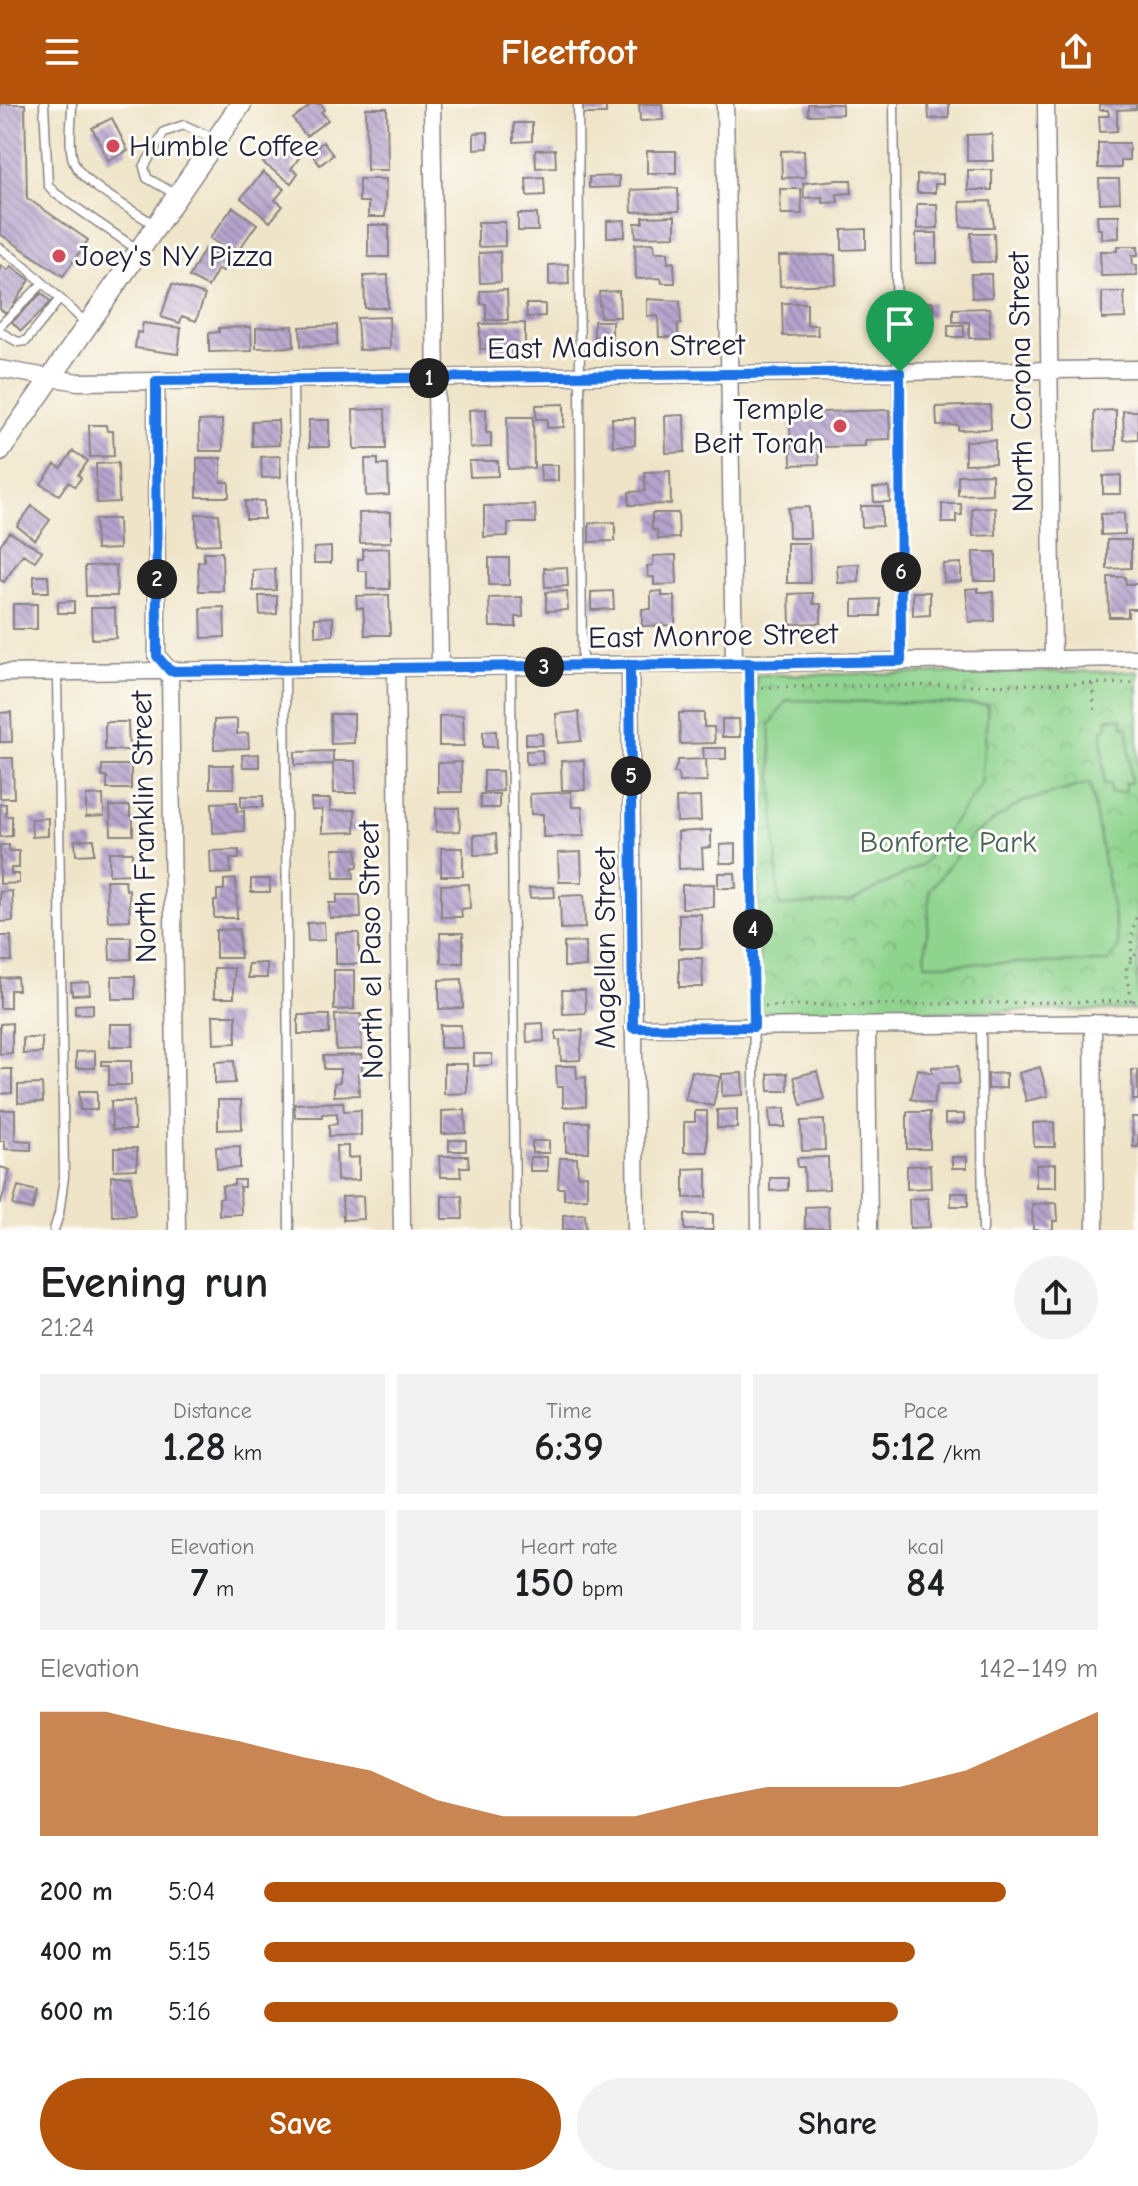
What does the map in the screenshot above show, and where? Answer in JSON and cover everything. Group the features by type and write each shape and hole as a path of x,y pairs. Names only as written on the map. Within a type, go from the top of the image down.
{"street":[{"path":"0,451 241,104"},
{"path":"432,104 440,668"},
{"path":"725,104 741,663"},
{"name":"North Corona Street","path":"1046,104 1053,659"},
{"name":"East Madison Street","path":"0,369 78,382 1138,369"},
{"name":"North Franklin Street","path":"156,381 157,656 170,671 177,1230"},
{"name":"East Monroe Street","path":"0,673 1138,658"},
{"name":"Magellan Street","path":"630,666 636,1230"},
{"name":"North el Paso Street","path":"396,669 402,1230"},
{"path":"1093,1023 1095,1230"},
{"path":"633,1028 1138,1023"},
{"path":"867,1026 869,1230"}],"lane":[{"path":"44,104 48,185 55,193 139,250"},
{"path":"72,104 74,164 83,177 156,226"},
{"path":"578,104 582,666"},
{"path":"894,104 900,372 901,661"},
{"path":"177,195 147,178 144,167 164,132 184,125 216,140"},
{"path":"1,250 87,325"},
{"path":"42,284 0,329 18,342 26,341 59,300"},
{"path":"289,1230 293,380"},
{"path":"741,663 754,1006 756,1230"},
{"path":"511,667 515,1230"},
{"path":"54,1230 64,1177 57,673"},
{"path":"981,1025 983,1230"}],"path":[{"path":"757,687 1138,683"},
{"path":"1092,684 1095,714"},
{"path":"1131,1001 1131,992 1124,977 1131,959 1133,928 1138,912"},
{"path":"1131,959 1138,952 1138,942"},
{"path":"754,1006 1138,1001"}],"green space":[{"name":"Bonforte Park","path":"1138,671 1138,1010 760,1013 756,675"},
{"path":"787,700 988,705 981,785 922,865 852,901 779,906 770,725"},
{"path":"1107,718 1122,718 1123,727 1128,727 1131,783 1125,783 1125,792 1110,793 1110,784 1104,784 1102,728 1108,728"},
{"path":"1090,783 1119,946 1108,962 925,964 930,890 970,837 1022,802"}],"building":[{"path":"0,104 25,104 27,198 88,240 63,276 0,234"},
{"path":"312,104 321,104 325,109 321,112 328,120 306,136 293,119"},
{"path":"582,104 606,104 606,114 582,114"},
{"path":"639,104 662,104 663,120 640,121"},
{"path":"808,104 842,104 842,114 808,115"},
{"path":"928,104 949,104 949,118 929,119"},
{"path":"1099,104 1136,104 1136,109 1117,110 1117,131 1100,132 1099,116 1109,116 1108,110 1099,110"},
{"path":"366,108 387,108 388,170 367,170"},
{"path":"112,118 128,151 108,160 92,128"},
{"path":"514,123 532,123 532,141 514,142"},
{"path":"488,132 488,148 474,149 474,133"},
{"path":"992,134 993,161 967,161 967,135"},
{"path":"283,136 304,151 291,169 298,173 291,183 263,163"},
{"path":"323,142 333,155 320,165 310,152"},
{"path":"1098,143 1129,143 1129,160 1121,160 1121,168 1098,168"},
{"path":"555,149 556,167 536,168 535,150"},
{"path":"804,150 805,177 782,178 781,151"},
{"path":"647,151 676,151 676,173 647,173"},
{"path":"968,170 992,170 992,190 968,190"},
{"path":"263,172 284,189 275,200 283,206 270,222 241,198"},
{"path":"943,174 943,184 935,184 935,193 917,193 917,175"},
{"path":"619,176 619,187 589,188 589,177"},
{"path":"544,177 545,195 527,196 526,178"},
{"path":"359,179 386,179 385,217 368,217 368,202 359,202"},
{"path":"1099,179 1119,179 1120,202 1100,203"},
{"path":"851,180 852,193 837,194 838,202 822,203 822,197 804,198 803,183"},
{"path":"678,188 679,211 632,212 631,190"},
{"path":"780,189 801,189 802,214 781,214"},
{"path":"991,201 994,227 961,227 960,202"},
{"path":"917,204 937,204 938,228 917,229"},
{"path":"233,207 257,224 235,255 210,238"},
{"path":"518,214 537,214 538,231 518,231"},
{"path":"1097,215 1119,215 1119,238 1101,239"},
{"path":"675,216 675,236 636,237 635,223 643,223 643,217"},
{"path":"625,220 625,237 607,237 607,221"},
{"path":"478,222 505,222 505,246 478,247"},
{"path":"368,225 389,225 389,257 368,257"},
{"path":"866,229 866,249 842,250 842,230"},
{"path":"916,233 937,233 937,263 916,263"},
{"path":"971,233 994,233 995,262 972,262"},
{"path":"654,243 655,252 668,252 668,263 674,262 675,283 662,283 661,278 636,279 635,244"},
{"path":"1117,246 1138,246 1138,255 1132,255 1133,265 1137,265 1137,275 1101,276 1100,251 1117,251"},
{"path":"205,248 228,261 223,271 218,269 208,287 189,277"},
{"path":"500,252 501,282 480,283 479,253"},
{"path":"835,255 836,284 780,286 779,256"},
{"path":"568,264 569,284 549,285 549,265"},
{"path":"0,265 8,270 11,266 30,280 7,314 0,309"},
{"path":"971,274 991,274 992,297 972,298"},
{"path":"388,275 388,308 365,308 364,276"},
{"path":"172,284 205,295 196,321 182,316 180,323 161,317"},
{"path":"507,290 508,320 486,320 486,304 481,304 480,291"},
{"path":"619,291 620,317 600,317 599,292"},
{"path":"1102,292 1124,292 1125,318 1102,319"},
{"path":"42,293 51,302 21,331 12,322"},
{"path":"647,299 680,301 678,337 659,337 658,316 647,316"},
{"path":"917,302 933,302 933,316 917,317"},
{"path":"782,303 807,303 807,325 817,325 818,335 783,336"},
{"path":"526,304 545,304 545,316 527,317"},
{"path":"990,308 990,338 969,338 969,322 953,322 953,309"},
{"path":"389,317 390,349 359,350 357,318"},
{"path":"594,321 612,321 612,339 594,339"},
{"path":"143,323 181,328 178,354 135,348 137,332 141,333"},
{"path":"525,323 525,348 480,349 480,324"},
{"path":"337,325 337,345 301,346 300,327"},
{"path":"948,325 964,325 964,337 948,337"},
{"path":"293,326 294,347 256,348 256,328"},
{"path":"251,327 252,351 209,352 209,333 219,332 219,328"},
{"path":"879,332 892,332 892,347 879,347"},
{"path":"564,404 564,427 547,428 547,419 536,419 536,405"},
{"path":"990,405 991,429 958,430 958,425 937,426 936,407"},
{"path":"385,409 386,449 354,449 353,410"},
{"path":"486,409 486,433 491,433 491,447 470,448 469,410"},
{"name":"Temple Beit Torah","path":"889,410 890,439 865,440 865,446 818,447 819,464 791,465 790,413"},
{"path":"1116,410 1116,450 1095,451 1094,411"},
{"path":"1123,411 1138,411 1138,439 1124,440"},
{"path":"684,415 685,452 666,453 665,416"},
{"path":"507,417 533,417 534,468 508,469"},
{"path":"612,418 635,418 635,445 613,446"},
{"path":"222,420 223,451 200,451 199,421"},
{"path":"278,420 279,445 252,446 252,421"},
{"path":"309,420 329,420 329,447 309,447"},
{"path":"89,425 106,425 107,431 113,431 114,456 90,457"},
{"path":"995,440 995,463 965,464 965,441"},
{"path":"73,451 88,461 78,475 81,478 75,486 68,482 59,495 41,484 55,464 61,468"},
{"path":"280,456 281,477 262,478 261,457"},
{"path":"197,458 221,458 221,482 229,482 229,497 197,497"},
{"path":"365,459 378,459 378,465 388,465 389,495 366,496"},
{"path":"469,461 498,461 498,476 470,477"},
{"path":"118,463 119,502 97,503 96,464"},
{"path":"540,465 558,465 558,481 541,481"},
{"path":"670,471 671,504 629,505 629,492 645,491 645,472"},
{"path":"992,474 992,494 958,495 958,475"},
{"path":"1121,475 1121,494 1103,494 1103,476"},
{"path":"889,487 890,502 874,502 873,488"},
{"path":"245,501 264,501 264,519 246,519"},
{"path":"942,504 961,504 962,515 956,515 956,523 942,523"},
{"path":"535,505 536,523 508,523 508,536 484,537 484,506"},
{"path":"32,506 50,520 35,540 17,526"},
{"path":"861,506 882,506 882,526 862,527"},
{"path":"809,507 810,538 789,538 788,508"},
{"path":"995,507 996,535 973,536 972,508"},
{"path":"391,512 391,542 360,543 359,513"},
{"path":"652,513 678,513 679,538 658,539 657,530 652,530"},
{"path":"1124,513 1125,534 1101,535 1101,514"},
{"path":"196,514 219,514 220,544 196,545"},
{"path":"95,519 118,519 119,549 96,550"},
{"path":"615,522 615,541 589,542 589,523"},
{"path":"9,532 42,551 35,561 23,554 4,582 0,580 0,545"},
{"path":"1107,540 1131,540 1131,568 1107,569"},
{"path":"787,543 809,543 810,583 787,583"},
{"path":"331,547 331,563 314,563 314,548"},
{"path":"389,548 390,589 367,589 367,571 358,571 358,559 363,559 363,549"},
{"path":"204,552 222,552 223,591 199,591 198,562 204,562"},
{"path":"973,552 996,552 996,581 974,581"},
{"path":"676,555 677,584 654,585 654,577 648,577 647,566 653,565 653,556"},
{"path":"489,558 509,558 509,585 489,585"},
{"path":"961,563 961,581 944,582 943,564"},
{"path":"859,564 859,582 838,583 837,565"},
{"path":"116,565 117,596 86,596 85,566"},
{"path":"567,567 568,586 545,587 544,568"},
{"path":"275,569 276,590 253,591 253,570"},
{"path":"34,576 48,576 49,592 34,592"},
{"path":"1108,577 1125,577 1126,584 1138,584 1138,609 1128,609 1128,617 1109,617"},
{"path":"978,588 978,592 993,592 994,621 969,622 966,589"},
{"path":"567,591 568,610 546,611 546,592"},
{"path":"613,591 614,609 591,610 591,592"},
{"path":"662,591 662,596 675,596 675,625 642,626 642,609 651,609 651,592"},
{"path":"913,592 930,592 930,615 913,616"},
{"path":"813,593 813,604 821,604 821,623 790,624 789,594"},
{"path":"389,595 390,635 365,635 363,608 357,608 356,596"},
{"path":"259,596 277,596 277,614 260,615"},
{"path":"522,597 523,617 516,617 516,627 490,627 489,598"},
{"path":"880,599 880,616 853,616 853,600"},
{"path":"74,601 74,613 58,613 58,602"},
{"path":"13,604 37,604 37,629 13,629"},
{"path":"224,607 225,637 202,638 201,608"},
{"path":"91,608 115,608 116,638 92,639"},
{"path":"333,617 333,635 315,636 315,618"},
{"path":"11,712 12,742 0,742 0,713"},
{"path":"579,712 581,741 558,743 556,714"},
{"path":"679,713 704,713 704,727 714,727 715,743 680,744"},
{"path":"330,714 354,714 354,743 331,744"},
{"path":"463,715 464,746 439,746 439,716"},
{"path":"237,719 237,734 248,733 249,748 214,749 214,720"},
{"path":"722,719 739,719 740,737 722,737"},
{"path":"105,722 128,722 129,750 105,750"},
{"path":"483,731 496,731 497,747 483,747"},
{"path":"542,733 542,745 526,745 526,734"},
{"path":"703,748 726,748 726,759 704,759"},
{"path":"542,750 543,763 526,764 526,751"},
{"path":"333,751 333,761 355,761 356,793 334,793 333,764 295,765 295,752"},
{"path":"259,754 259,767 243,767 242,755"},
{"path":"0,758 13,758 14,798 0,798"},
{"path":"706,759 707,781 679,782 678,773 674,773 678,760"},
{"path":"584,760 585,790 562,790 561,761"},
{"path":"461,762 462,792 438,792 438,763"},
{"path":"102,765 131,765 131,789 107,789 107,777 102,777"},
{"path":"210,765 233,765 234,788 210,788"},
{"path":"484,771 502,771 503,791 484,792"},
{"path":"571,792 572,807 582,807 584,836 543,837 543,814 531,814 530,794"},
{"path":"480,794 499,794 499,808 481,808"},
{"path":"103,795 104,816 86,817 86,796"},
{"path":"241,796 263,796 263,807 241,807"},
{"path":"700,797 701,821 677,822 676,798"},
{"path":"311,799 330,799 330,811 355,810 355,832 322,833 322,810 312,810"},
{"path":"237,802 237,812 244,811 244,831 213,833 212,803"},
{"path":"0,804 6,804 6,816 12,816 12,836 0,837"},
{"path":"110,806 130,806 133,835 111,835"},
{"path":"436,808 459,808 460,831 436,832"},
{"path":"48,818 48,836 32,837 31,819"},
{"path":"711,830 711,847 702,848 703,868 679,869 678,832"},
{"path":"496,834 497,854 474,855 474,835"},
{"path":"94,839 94,854 76,855 75,840"},
{"path":"736,844 736,863 720,863 720,845"},
{"path":"0,845 9,845 9,851 19,851 19,868 11,868 11,874 19,874 19,883 0,884"},
{"path":"441,848 463,848 463,876 441,876"},
{"path":"333,849 357,849 358,867 353,867 354,878 334,878"},
{"path":"239,850 239,859 230,859 231,873 211,874 210,851"},
{"path":"109,852 132,852 132,874 109,875"},
{"path":"581,852 582,882 559,882 558,853"},
{"path":"718,873 735,873 736,888 718,888"},
{"path":"236,879 237,918 214,918 217,890 224,890 224,880"},
{"path":"251,879 270,879 270,892 251,892"},
{"path":"106,880 125,880 126,890 129,889 130,920 108,921"},
{"path":"469,884 470,908 461,909 462,917 441,917 441,885"},
{"path":"714,884 714,907 682,908 682,885"},
{"path":"554,887 555,897 530,898 529,888"},
{"path":"12,891 13,921 0,922 0,892"},
{"path":"337,895 360,895 361,918 330,918 329,903 337,903"},
{"path":"584,895 585,928 561,929 560,896"},
{"path":"679,914 701,914 702,948 679,948"},
{"path":"324,922 325,940 308,941 307,923"},
{"path":"239,929 240,958 216,958 216,930"},
{"path":"336,933 359,933 359,964 336,964"},
{"path":"440,933 463,933 463,963 441,963"},
{"path":"0,936 11,936 12,961 0,961"},
{"path":"109,937 131,937 131,959 110,960"},
{"path":"586,942 586,967 564,967 564,943"},
{"path":"679,958 702,958 703,987 679,987"},
{"path":"267,963 267,978 248,978 248,964"},
{"path":"214,968 234,968 234,998 214,998"},
{"path":"334,970 354,970 354,1009 334,1010"},
{"path":"112,976 135,976 135,999 112,999"},
{"path":"17,977 18,990 10,990 10,1008 0,1008 0,978"},
{"path":"462,979 463,1008 439,1009 439,980"},
{"path":"89,982 90,994 72,995 71,983"},
{"path":"562,990 585,990 586,1013 563,1014"},
{"path":"93,1004 93,1014 75,1014 75,1005"},
{"path":"361,1014 362,1049 336,1050 335,1015"},
{"path":"213,1015 236,1015 236,1043 214,1044"},
{"path":"298,1015 329,1015 329,1034 298,1034"},
{"path":"12,1023 12,1053 0,1054 0,1024"},
{"path":"543,1023 544,1041 527,1042 526,1024"},
{"path":"110,1024 133,1024 133,1046 110,1046"},
{"path":"440,1025 461,1025 462,1048 440,1048"},
{"path":"583,1030 580,1060 561,1061 560,1040 556,1040 556,1031"},
{"path":"23,1038 42,1038 42,1053 23,1054"},
{"path":"95,1051 95,1068 76,1068 76,1052"},
{"path":"474,1054 492,1054 492,1065 474,1066"},
{"path":"362,1055 362,1074 358,1074 359,1095 334,1096 334,1083 340,1082 340,1069 324,1069 323,1056"},
{"path":"102,1061 131,1061 131,1085 109,1085 109,1065 102,1065"},
{"path":"234,1061 235,1083 215,1084 215,1062"},
{"path":"444,1064 467,1064 467,1093 444,1094"},
{"path":"556,1066 576,1066 577,1078 586,1077 586,1106 563,1107 563,1087 557,1087"},
{"path":"958,1066 959,1084 938,1084 933,1104 911,1099 918,1069 932,1073 932,1067"},
{"path":"1040,1067 1048,1096 1026,1101 1019,1073"},
{"path":"0,1069 12,1069 12,1093 0,1094"},
{"path":"1132,1070 1138,1070 1138,1100 1133,1100"},
{"path":"692,1071 720,1077 713,1106 685,1100"},
{"path":"817,1071 824,1099 801,1105 794,1077"},
{"path":"742,1073 743,1095 722,1096 722,1074"},
{"path":"787,1073 788,1091 769,1091 768,1074"},
{"path":"1006,1073 1006,1088 988,1089 988,1074"},
{"path":"42,1084 43,1102 18,1103 18,1085"},
{"path":"79,1091 97,1091 97,1110 80,1110"},
{"path":"218,1100 241,1100 242,1129 218,1130"},
{"path":"111,1101 134,1101 135,1130 112,1130"},
{"path":"343,1102 344,1111 361,1110 361,1135 329,1136 329,1125 337,1124 337,1113 322,1114 322,1117 295,1117 294,1104"},
{"path":"785,1108 785,1127 770,1127 769,1109"},
{"path":"737,1109 737,1128 717,1128 717,1110"},
{"path":"0,1110 15,1110 15,1140 31,1141 31,1150 5,1149 5,1141 0,1141"},
{"path":"465,1110 466,1133 442,1134 442,1111"},
{"path":"695,1111 707,1111 707,1152 684,1152 684,1122 695,1122"},
{"path":"907,1112 930,1112 930,1149 907,1149"},
{"path":"945,1114 964,1114 964,1123 945,1124"},
{"path":"1132,1117 1138,1117 1138,1147 1133,1147"},
{"path":"824,1120 825,1150 802,1151 801,1121"},
{"path":"566,1122 589,1122 589,1152 566,1152"},
{"path":"1054,1122 1055,1147 1034,1147 1033,1123"},
{"path":"449,1140 466,1140 466,1151 449,1151"},
{"path":"532,1141 549,1141 549,1153 532,1153"},
{"path":"240,1146 240,1168 217,1169 216,1147"},
{"path":"336,1146 348,1146 348,1158 359,1157 359,1180 337,1181"},
{"path":"114,1148 137,1148 137,1169 114,1170"},
{"path":"439,1156 468,1156 469,1167 460,1167 461,1177 440,1177"},
{"path":"530,1157 547,1157 547,1171 530,1171"},
{"path":"828,1157 829,1189 805,1190 804,1167 798,1167 797,1158"},
{"path":"952,1157 967,1157 967,1168 952,1168"},
{"path":"560,1158 577,1158 578,1176 587,1175 587,1198 564,1199 564,1188 558,1188"},
{"path":"1056,1164 1056,1187 1036,1187 1036,1165"},
{"path":"930,1165 931,1188 907,1189 907,1166"},
{"path":"0,1167 10,1170 1,1203 0,1203"},
{"path":"707,1168 707,1197 684,1198 684,1169"},
{"path":"111,1176 131,1176 135,1215 112,1216"},
{"path":"770,1178 788,1178 788,1190 770,1191"},
{"path":"234,1180 244,1180 244,1187 240,1187 241,1214 219,1215 222,1186 234,1185"},
{"path":"18,1186 37,1191 32,1210 13,1205"},
{"path":"951,1193 968,1193 968,1206 951,1206"},
{"path":"363,1196 364,1219 343,1220 342,1197"},
{"path":"442,1196 462,1196 463,1219 442,1219"},
{"path":"928,1198 930,1227 910,1228 909,1199"},
{"path":"1057,1203 1058,1221 1053,1221 1053,1230 1033,1230 1032,1204"},
{"path":"828,1206 829,1228 805,1229 805,1207"},
{"path":"585,1214 586,1230 563,1230 563,1215"},
{"path":"685,1214 713,1214 713,1230 685,1230"}],"place":[{"name":"Humble Coffee","path":"113,146"},
{"name":"Joey's NY Pizza","path":"59,256"},
{"name":"Temple Beit Torah","path":"840,426"}],"route":[{"path":"900,372 156,381 157,656 170,671 630,666 749,663 754,1027 633,1028 630,666 734,663 901,661 900,372"}]}
